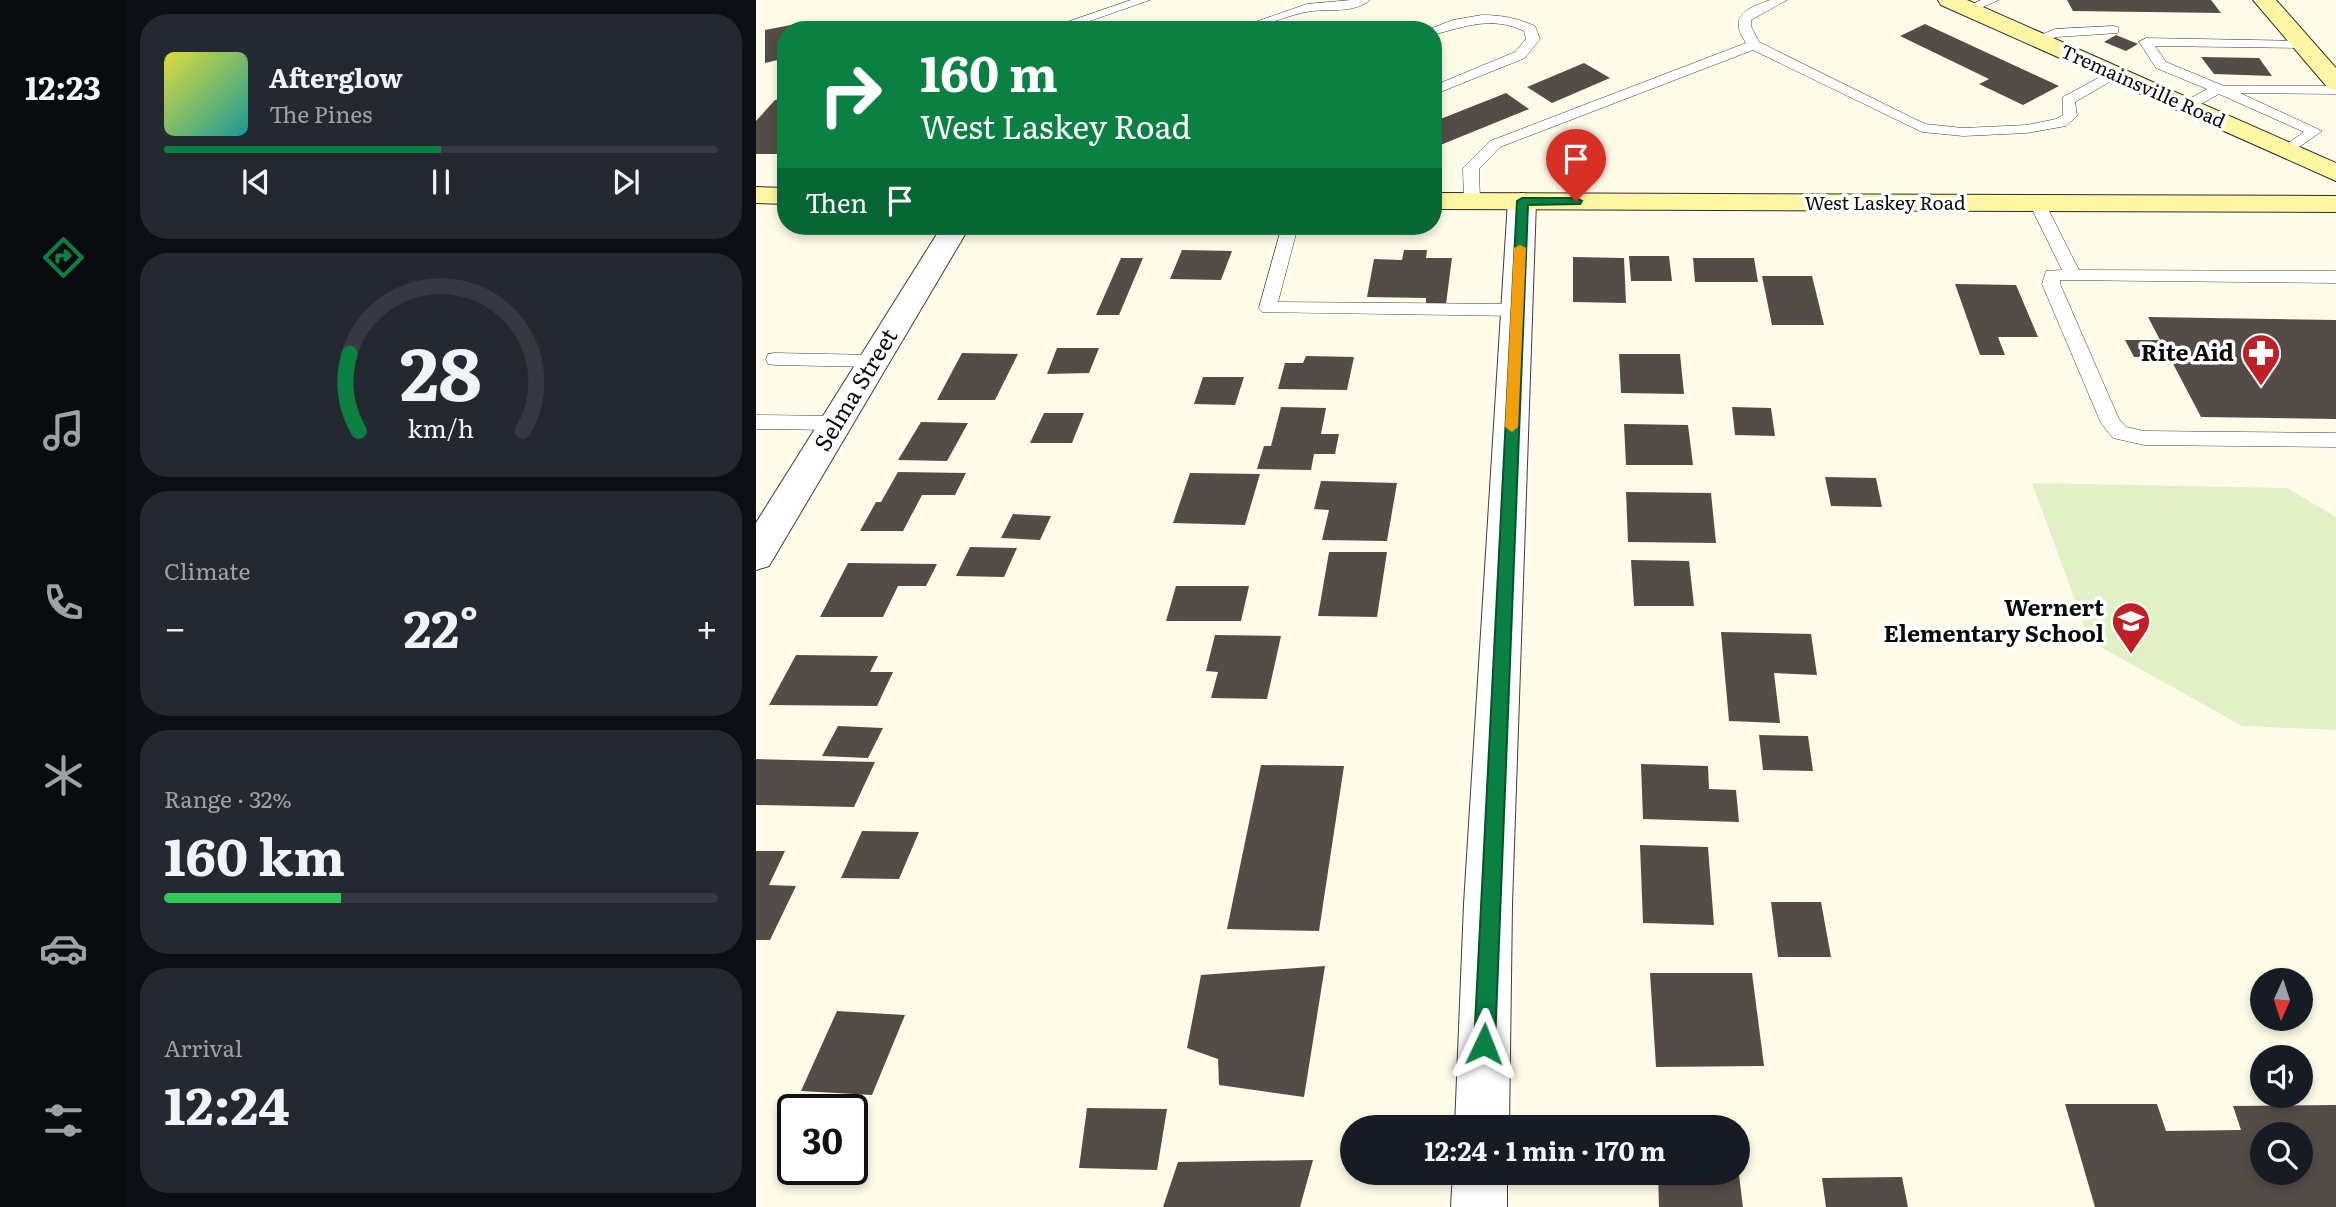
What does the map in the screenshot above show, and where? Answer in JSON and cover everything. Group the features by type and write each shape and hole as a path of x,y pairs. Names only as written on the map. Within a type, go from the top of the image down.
{"main road":[{"path":"2264,0 2336,83"},
{"name":"Tremainsville Road","path":"1959,4 2336,173"},
{"path":"756,195 777,195"},
{"name":"West Laskey Road","path":"1442,201 2336,204"}],"street":[{"path":"1482,1115 1488,904 1522,201"},
{"name":"Selma Street","path":"756,555 951,235"},
{"path":"1479,1207 1480,1185"}],"lane":[{"path":"1078,21 1144,0"},
{"path":"1266,21 1307,8 1349,5 1364,0"},
{"path":"1781,0 1748,14 1743,21 1743,31 1754,45 1922,128 1942,131 2027,129 2061,123 2070,116 2068,100 2116,74"},
{"path":"1959,4 1993,0"},
{"path":"1442,29 1489,16 1514,20 1530,29 1534,39 1520,55 1442,87"},
{"path":"2038,39 2055,33 2113,30"},
{"path":"2245,58 2219,43 2146,42 2161,65 2315,131 2286,150"},
{"path":"2232,50 2302,44"},
{"path":"1472,201 1471,168 1495,144 1754,45"},
{"path":"2243,75 2270,89 2336,90"},
{"path":"2187,106 2218,89 2256,82"},
{"path":"2038,203 2073,275"},
{"path":"1288,235 1268,308 1517,310"},
{"path":"2336,277 2052,275 2051,284 2111,423 2120,433 2144,438 2336,440"},
{"path":"775,359 874,361"},
{"path":"756,422 837,423"}],"green space":[{"path":"2032,483 2287,488 2336,517 2336,730 2242,726 2090,641"}],"building":[{"path":"2067,0 2211,0 2221,13 2073,11"},
{"path":"1925,24 2059,86 2023,105 1979,84 1989,79 1900,36"},
{"path":"777,28 777,60 765,63 765,30"},
{"path":"2116,35 2138,44 2126,51 2104,42"},
{"path":"2201,57 2259,58 2272,76 2214,74"},
{"path":"1584,63 1610,78 1552,103 1527,87"},
{"path":"1506,93 1529,109 1442,144 1442,118"},
{"path":"775,100 777,154 756,154 756,121"},
{"path":"1182,250 1232,251 1221,280 1170,279"},
{"path":"1404,250 1427,250 1426,258 1452,258 1446,304 1426,303 1426,298 1367,297 1374,259 1402,260"},
{"path":"1629,256 1669,256 1672,281 1631,281"},
{"path":"1573,257 1624,258 1626,303 1573,302"},
{"path":"1121,258 1143,258 1119,315 1096,315"},
{"path":"1693,258 1754,258 1758,282 1695,282"},
{"path":"1762,276 1812,276 1824,325 1772,325"},
{"path":"1955,284 2016,285 2038,337 1998,337 2005,355 1980,355"},
{"name":"Rite Aid","path":"2148,317 2336,320 2336,419 2201,417 2170,358 2134,357 2125,340 2160,340"},
{"path":"1057,348 1099,348 1089,373 1047,374"},
{"path":"962,353 1018,354 995,400 937,400"},
{"path":"1619,354 1680,354 1684,394 1621,393"},
{"path":"1306,356 1354,357 1347,390 1278,389 1285,363 1303,363"},
{"path":"1203,377 1244,377 1235,405 1194,404"},
{"path":"1281,407 1326,408 1321,434 1339,434 1335,454 1314,454 1311,470 1257,469 1264,446 1271,446"},
{"path":"1732,407 1771,408 1775,436 1735,435"},
{"path":"1044,413 1084,413 1072,443 1030,443"},
{"path":"921,422 968,423 947,461 898,460"},
{"path":"1624,424 1688,425 1693,465 1626,465"},
{"path":"898,472 966,473 955,495 922,495 903,531 860,531 876,502 881,502"},
{"path":"1190,473 1260,474 1245,525 1173,523"},
{"path":"1825,477 1876,478 1882,507 1831,506"},
{"path":"1321,481 1397,483 1387,541 1322,540 1329,510 1314,509"},
{"path":"1626,492 1711,493 1716,543 1628,542"},
{"path":"1013,514 1051,516 1040,540 1001,538"},
{"path":"970,547 1017,548 1004,577 956,576"},
{"path":"1329,552 1387,552 1377,617 1318,616"},
{"path":"1631,560 1689,561 1694,606 1634,606"},
{"path":"848,563 937,564 926,586 898,586 883,617 820,617"},
{"path":"1176,586 1249,586 1241,621 1166,621"},
{"path":"1721,632 1811,634 1817,675 1774,673 1780,723 1729,721"},
{"path":"1215,635 1281,636 1267,699 1211,698 1218,672 1206,671"},
{"path":"796,655 878,656 870,672 893,672 877,706 769,705"},
{"path":"838,726 883,728 868,758 822,756"},
{"path":"1759,735 1808,736 1813,771 1763,770"},
{"path":"756,759 875,762 854,807 756,805"},
{"path":"1641,764 1708,766 1709,789 1736,790 1739,822 1643,819"},
{"path":"1261,765 1344,766 1319,931 1227,929"},
{"path":"862,831 919,832 899,879 841,878"},
{"path":"1640,845 1708,847 1714,925 1643,923"},
{"path":"756,851 785,851 769,885 796,886 770,940 756,940"},
{"path":"1771,902 1821,902 1831,957 1778,957"},
{"path":"1325,966 1304,1097 1219,1085 1218,1059 1187,1048 1201,975"},
{"path":"1650,973 1752,973 1764,1066 1656,1067"},
{"path":"837,1011 905,1015 872,1095 801,1091"},
{"path":"2065,1104 2157,1104 2166,1131 2241,1130 2233,1106 2313,1108 2313,1105 2336,1105 2336,1207 2095,1207"},
{"path":"1087,1108 1167,1109 1157,1170 1079,1168"},
{"path":"1313,1160 1300,1207 1163,1207 1178,1162"},
{"path":"1902,1177 1908,1207 1826,1207 1822,1178"},
{"path":"1658,1185 1740,1185 1743,1207 1659,1207"}],"slow traffic":[{"path":"1512,427 1520,248"}],"place":[{"name":"Rite Aid","path":"2261,387"},
{"name":"Wernert Elementary School","path":"2131,655"}],"route":[{"path":"1484,1044 1488,904 1522,201 1576,201"}]}
